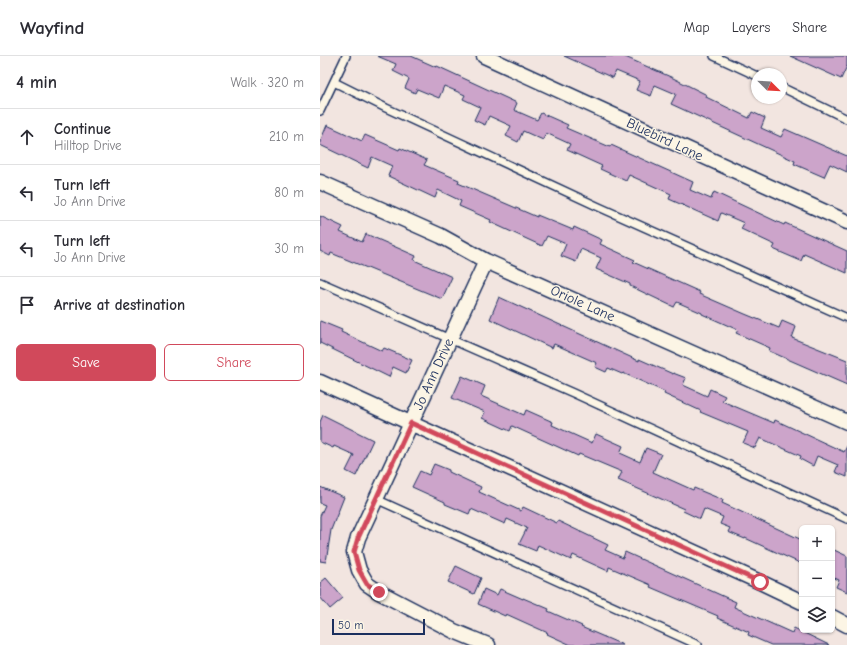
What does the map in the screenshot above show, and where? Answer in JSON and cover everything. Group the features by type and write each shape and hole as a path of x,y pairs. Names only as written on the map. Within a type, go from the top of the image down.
{"street":[{"name":"Bluebird Lane","path":"484,56 847,222"},
{"name":"Oriole Lane","path":"320,182 442,236 486,261 847,422"},
{"name":"Jo Ann Drive","path":"486,261 358,538 354,552 359,570 367,584 379,592 454,631 488,645"},
{"path":"320,382 799,601"},
{"path":"835,619 847,625"}],"lane":[{"path":"320,111 346,56"},
{"path":"714,56 751,73"},
{"path":"334,82 386,108 584,200 847,318"},
{"path":"787,90 847,119"},
{"path":"320,282 450,338 847,518"},
{"path":"376,499 698,645"}],"building":[{"path":"377,56 411,56 436,67 437,66 517,103 514,110 537,120 541,113 568,125 566,128 610,147 611,145 693,182 690,190 711,199 714,192 784,225 785,223 847,251 847,273 804,254 801,261 773,249 775,245 741,229 744,223 721,213 718,221 669,199 671,194 629,175 626,181 600,169 602,166 567,150 570,144 546,133 543,140 523,131 518,142 506,136 511,126 489,116 485,125 474,120 480,107 463,99 465,95 444,86 439,98 417,89 415,93 405,88 409,79 393,71 396,64"},
{"path":"564,56 623,56 673,78 707,95 706,97 749,118 752,112 765,118 761,128 781,137 785,129 847,156 847,172 830,164 824,177 794,164 795,161 671,104 676,94 655,85 651,96 636,90 640,81 616,71 613,78"},
{"path":"790,56 847,56 847,66 841,79"},
{"path":"327,125 362,141 365,135 427,160 424,165 459,180 458,183 537,217 537,215 573,230 574,227 602,240 600,244 635,260 633,262 700,292 699,294 745,314 779,328 782,321 796,327 792,338 847,360 847,385 769,351 770,348 736,333 738,330 702,313 677,302 674,307 630,286 630,284 596,269 601,258 581,249 576,262 561,256 566,244 547,236 542,246 490,222 491,220 459,206 461,201 438,190 435,198 388,176 392,166 372,157 368,168 320,145"},
{"path":"320,216 343,227 340,232 362,242 366,234 416,256 414,260 452,277 442,299 331,253 330,256 320,251"},
{"path":"499,297 639,361 639,359 686,378 683,385 707,396 710,389 725,396 722,401 774,423 775,420 844,452 847,446 847,477 835,472 838,465 817,456 813,466 800,459 801,456 760,438 755,448 743,443 748,432 700,412 701,411 664,394 665,392 623,373 622,374 608,368 606,372 595,367 597,363 554,344 552,348 490,319"},
{"path":"320,321 342,330 341,332 382,351 384,348 412,360 406,373 393,367 389,377 320,343"},
{"path":"462,376 485,386 481,396 524,415 526,410 553,422 552,425 592,443 596,434 623,446 620,453 640,462 646,448 661,454 653,472 693,490 694,488 723,500 722,503 799,539 799,563 745,538 728,532 730,528 720,524 723,517 704,509 700,519 683,511 684,509 618,480 622,472 579,454 578,456 512,426 510,431 482,418 485,412 452,398"},
{"path":"323,415 373,440 356,476 346,471 354,455 334,446 333,448 320,442 320,422"},
{"path":"434,464 449,470 449,472 481,487 479,492 521,511 523,507 557,523 558,521 608,545 605,550 623,558 625,552 736,602 734,607 792,633 794,628 799,630 799,633 804,633 829,645 771,645 748,635 749,632 717,618 718,616 650,587 651,585 609,567 608,571 573,555 571,560 538,545 536,551 519,544 527,528 507,519 505,524 471,509 469,514 445,504 445,502 412,487 420,471 429,475"},
{"path":"320,487 344,497 331,530 326,562 320,561 320,516 325,505 320,503"},
{"path":"835,550 847,556 847,592 836,587 839,580 835,578"},
{"path":"456,566 481,578 474,594 448,582"},
{"path":"326,578 343,598 330,609 320,597 320,583"},
{"path":"484,589 497,595 500,589 523,598 549,609 548,611 582,626 581,627 623,645 571,645 506,614 505,616 478,604"}],"route":[{"path":"379,592 367,584 359,570 354,552 358,538 411,423 760,582"}]}
